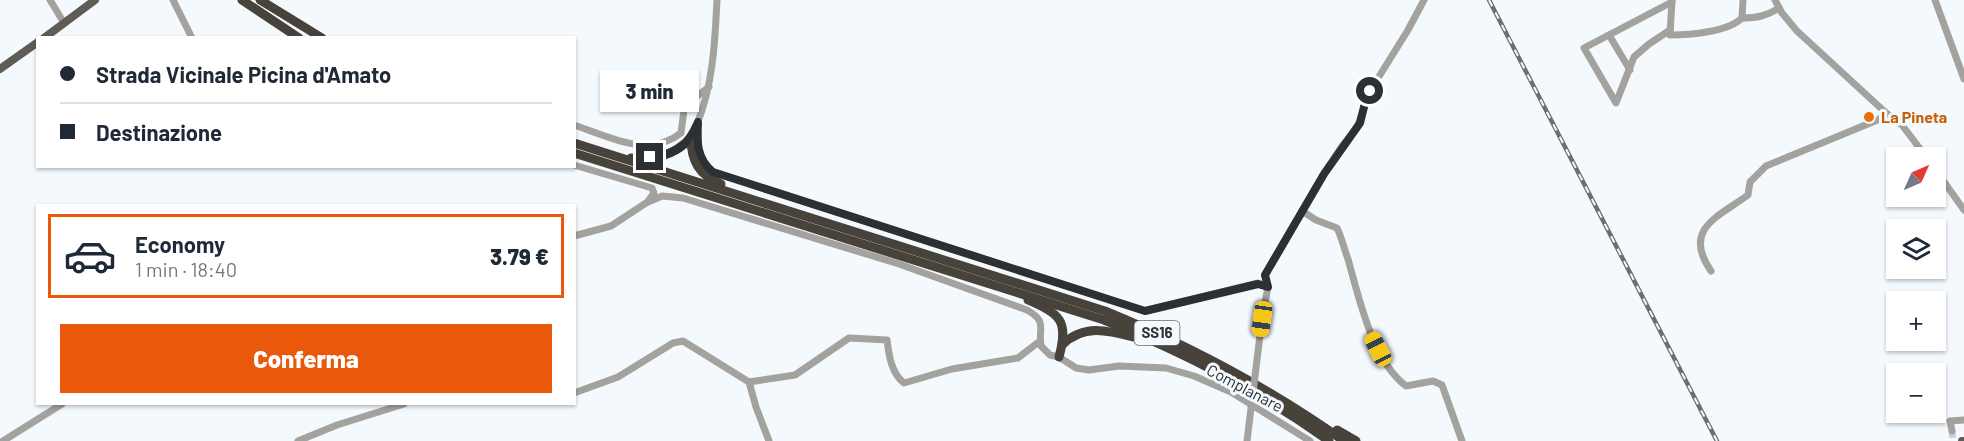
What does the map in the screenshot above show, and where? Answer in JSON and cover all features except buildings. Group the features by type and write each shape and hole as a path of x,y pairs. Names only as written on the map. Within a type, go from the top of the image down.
{"highway":[{"path":"242,0 296,36"},
{"path":"260,0 319,36"},
{"name":"SS16","path":"619,157 637,158 669,154 679,150 691,138"},
{"name":"SS16","path":"691,138 693,159 697,168 738,195"},
{"name":"SS16","path":"576,144 1105,311 1191,349 1356,441"},
{"name":"SS16","path":"576,154 1084,312 1163,345 1214,370 1258,395 1329,441"},
{"path":"979,279 1054,312 1061,322 1062,345 1059,357"},
{"path":"1062,345 1077,333 1088,331 1112,332 1163,345"},
{"name":"SS16","path":"1279,398 1344,441"}],"main road":[{"path":"47,36 95,0"},
{"path":"0,69 36,43"}],"street":[{"path":"50,0 64,23"},
{"path":"173,0 191,36"},
{"path":"691,138 709,87 717,0"},
{"path":"1247,441 1268,287 1265,275 1342,146 1357,128 1370,91 1424,0"},
{"path":"1672,1 1670,35 1697,33 1736,24 1742,18 1743,0"},
{"path":"1775,0 1797,31 1902,125 1919,147"},
{"path":"1935,0 1964,79"},
{"path":"1670,30 1634,57 1616,104 1584,48 1672,1"},
{"path":"1742,18 1758,18 1779,8"},
{"path":"1609,35 1630,70"},
{"path":"576,126 637,145 656,146 673,140 681,133 687,104 709,87"},
{"path":"1711,271 1701,257 1699,242 1704,228 1748,195 1750,182 1766,166 1880,119 1885,112"},
{"path":"698,122 699,153 704,164 713,172 1145,311 1258,284 1268,287"},
{"path":"576,166 652,188 654,193 646,203"},
{"path":"1946,185 1964,210"},
{"path":"576,235 611,226 646,203 662,196 683,198 899,264 1027,310 1035,314 1041,323 1040,341 1018,358 952,369 904,383 897,378 889,356 887,340 849,338 795,375 749,382 683,341 673,343 618,378 576,392"},
{"path":"1302,211 1316,220 1337,228 1364,315 1378,349 1398,379 1406,386 1433,381 1442,385 1462,441"},
{"name":"Complanare","path":"1040,341 1050,355 1059,357 1076,368 1089,370 1119,366 1166,368 1194,376 1231,392 1311,441"},
{"path":"749,382 769,441"},
{"path":"3,441 60,405"},
{"path":"298,441 337,425 401,405"},
{"path":"1952,431 1950,421 1964,420"}],"tunnel":[{"path":"1952,431 1953,441"}],"railway":[{"path":"1489,0 1717,441"}],"place":[{"name":"La Pineta","path":"1869,117"}],"route":[{"path":"650,157 662,156 679,150 691,138 698,122 699,153 704,164 713,172 1145,311 1258,284 1268,287 1265,275 1324,174 1360,123 1370,91"}]}
